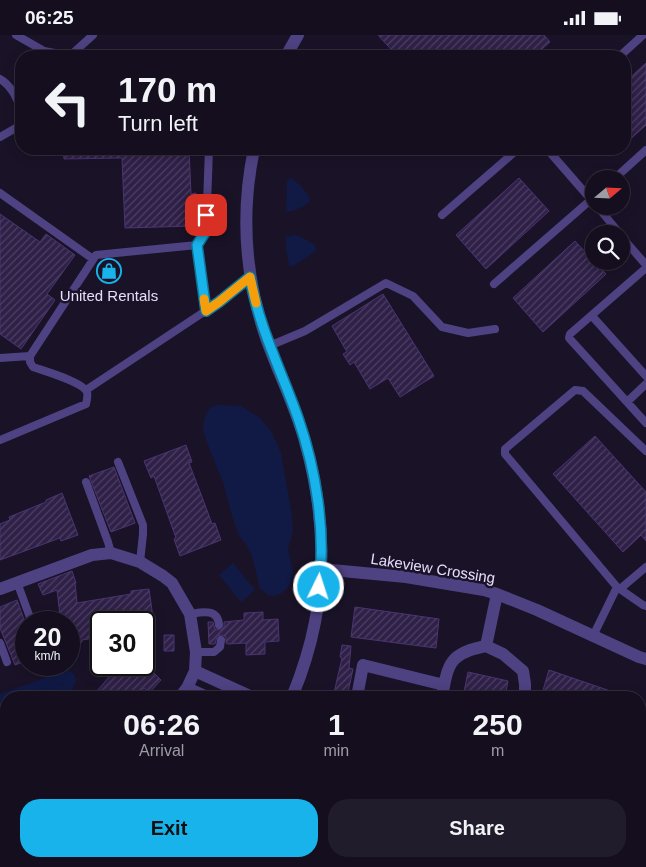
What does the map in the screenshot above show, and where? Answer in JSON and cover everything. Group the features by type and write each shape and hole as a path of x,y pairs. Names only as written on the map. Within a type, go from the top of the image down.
{"street":[{"path":"289,50 298,35"},
{"path":"253,155 246,203 246,240 250,277 258,315 298,418 312,468 318,503 321,569 315,622 302,672 294,691"},
{"path":"0,589 92,555 111,553 140,561 172,583 190,614 196,652 195,671 185,691"},
{"name":"Lakeview Crossing","path":"321,569 406,577 484,590 537,610 646,659"},
{"path":"486,646 497,594"},
{"path":"358,691 363,665 443,691 446,673 451,661 468,651 486,646 503,654 523,671 525,691"},
{"path":"195,671 239,691"}],"lane":[{"path":"16,35 42,50"},
{"path":"76,50 92,35"},
{"path":"627,50 643,35"},
{"path":"0,79 6,83 15,98"},
{"path":"0,137 15,128"},
{"path":"624,170 646,150"},
{"path":"206,311 197,245 206,231 209,155"},
{"path":"442,215 511,155"},
{"path":"553,155 585,190"},
{"path":"0,193 93,259"},
{"path":"494,285 585,206"},
{"path":"604,215 612,225"},
{"path":"0,440 86,404 88,398 86,390 79,384 33,367 30,362 30,356 96,255 197,245"},
{"path":"630,247 646,267 570,334 570,338 646,423"},
{"path":"86,390 206,311 250,277"},
{"path":"270,346 306,331 386,283 414,296 442,327 468,333 495,329"},
{"path":"592,315 646,376"},
{"path":"0,358 30,356"},
{"path":"627,402 646,384"},
{"path":"646,451 583,391 575,390 505,449 505,454 619,588 646,606"},
{"path":"118,462 142,525 140,561"},
{"path":"86,482 111,553"},
{"path":"593,636 619,588 646,567"},
{"path":"17,582 28,611"},
{"path":"190,614 201,612 214,613 219,619 219,625"},
{"path":"196,652 214,652 220,647 221,640"},
{"path":"0,643 7,662"}],"water":[{"path":"291,178 305,191 310,201 299,209 286,211 287,182"},
{"path":"294,235 315,245 316,251 292,267 289,265 286,237"},
{"path":"217,405 241,406 260,418 272,433 281,453 292,516 293,531 288,549 293,572 288,587 277,595 268,595 260,588 252,556 239,535 223,482 206,440 203,429 204,419 209,409"},
{"path":"233,563 255,590 241,602 219,575"},
{"path":"50,676 75,676 75,683 71,691 8,691"}],"building":[{"path":"378,35 544,35 550,42 541,50 392,50"},
{"path":"646,63 646,125 631,139 631,77"},
{"path":"64,155 189,155 191,194 196,193 196,210 191,211 192,226 125,228 122,158 64,159"},
{"path":"519,178 549,211 486,269 456,235"},
{"path":"0,214 40,242 46,234 75,255 47,294 55,300 21,349 0,334"},
{"path":"575,241 585,252 585,270 602,270 606,274 543,332 513,298"},
{"path":"383,294 434,376 400,397 388,378 370,389 354,362 350,365 343,354 347,352 332,326"},
{"path":"595,436 646,492 646,541 641,535 623,552 553,474"},
{"path":"186,445 192,462 189,463 212,524 215,523 221,540 180,556 174,539 176,538 154,476 151,478 144,461"},
{"path":"114,467 135,523 111,532 89,476"},
{"path":"62,493 78,535 61,541 60,538 0,560 0,524 10,520 9,517 46,502 46,500"},
{"path":"72,571 76,583 77,603 149,589 152,611 90,611 90,639 82,640 80,642 80,611 60,611 57,590 43,595 38,584"},
{"path":"17,600 21,611 15,611 15,665 0,628 0,607"},
{"path":"355,607 439,619 436,648 351,637"},
{"path":"263,612 263,620 278,619 279,641 265,642 265,654 246,655 246,643 228,644 226,643 226,637 222,635 217,636 215,644 209,644 208,622 213,622 215,629 221,630 224,627 224,622 244,620 244,613"},
{"path":"164,635 174,635 174,651 164,651"},
{"path":"342,645 351,646 349,668 353,669 348,691 334,691 342,658 340,657"},
{"path":"549,670 610,691 543,691"},
{"path":"468,672 508,681 506,691 464,691"},
{"path":"155,674 161,680 151,691 147,691 144,688 141,691 97,691 110,676 155,676"}],"slow traffic":[{"path":"204,299 206,311 250,277 256,303"}],"place":[{"name":"United Rentals","path":"109,271"}],"route":[{"path":"206,215 206,231 197,245 206,311 250,277 258,315 304,437 318,503 321,569 319,587"}]}
